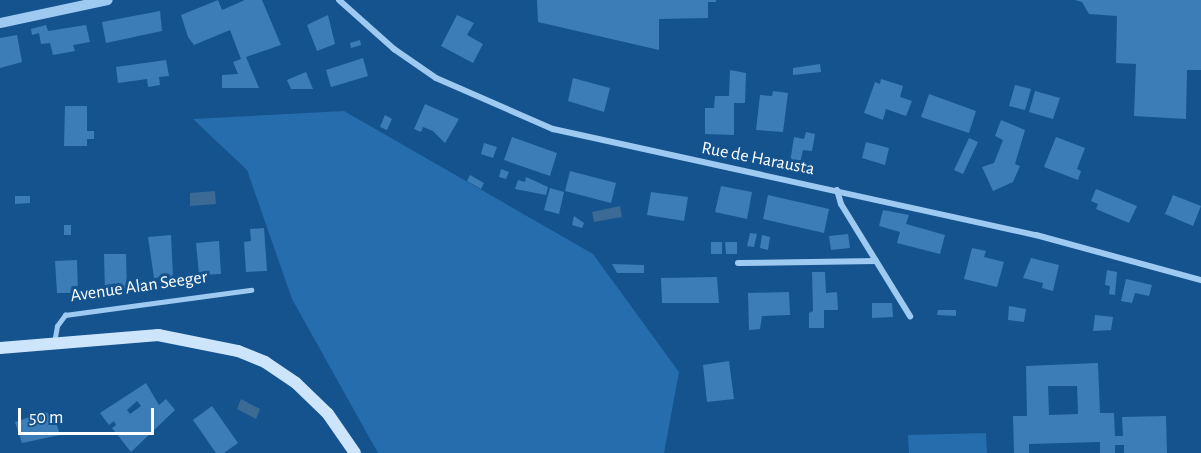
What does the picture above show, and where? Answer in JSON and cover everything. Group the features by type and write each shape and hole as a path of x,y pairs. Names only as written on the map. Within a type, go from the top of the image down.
{"main road":[{"path":"0,348 54,346 158,334 238,351 266,362 296,382 328,414 355,453"}],"street":[{"path":"0,23 108,0"},
{"name":"Rue de Harausta","path":"339,0 394,49 436,78 553,129 1036,235 1201,280"},
{"path":"837,190 841,204 910,316"},
{"path":"738,263 876,261"}],"lane":[{"name":"Avenue Alan Seeger","path":"54,346 57,326 65,315 251,290"}],"shaded area":[{"path":"344,111 593,254 679,372 664,453 378,453 292,299 247,170 193,119"},
{"path":"215,191 216,204 190,206 190,193"},
{"path":"620,206 622,217 594,222 592,212"},
{"path":"241,399 260,409 256,419 237,409"},
{"path":"986,433 987,453 909,453 908,435"}],"building":[{"path":"218,0 222,10 245,0 262,0 281,45 246,57 259,88 222,88 222,75 238,74 233,62 241,59 230,30 194,45 188,37 181,15"},
{"path":"537,0 716,0 716,2 708,2 708,18 659,19 659,50 538,22"},
{"path":"1075,0 1201,0 1201,70 1187,70 1186,119 1134,116 1136,64 1116,63 1117,16 1089,14 1082,2"},
{"path":"160,11 162,31 106,43 102,22"},
{"path":"328,15 335,44 317,51 307,25"},
{"path":"457,15 474,23 467,35 483,44 473,63 441,46"},
{"path":"46,25 48,31 86,25 90,42 73,45 75,51 53,55 50,43 41,44 39,33 32,35 31,29"},
{"path":"17,35 22,62 0,68 0,38"},
{"path":"360,40 361,45 351,48 350,43"},
{"path":"363,58 368,76 331,87 326,70"},
{"path":"166,60 169,76 159,77 160,85 148,87 147,79 118,83 116,67"},
{"path":"820,64 821,72 793,75 793,68"},
{"path":"730,70 746,73 745,103 734,103 734,135 705,134 705,108 714,108 715,96 729,96"},
{"path":"306,72 313,89 291,89 287,80"},
{"path":"573,78 610,88 604,112 568,101"},
{"path":"881,79 903,86 900,97 912,101 906,116 886,109 883,120 864,113 875,82 880,84"},
{"path":"1015,85 1031,89 1025,110 1009,106"},
{"path":"773,91 788,93 783,132 756,130 760,95 772,96"},
{"path":"1035,91 1060,98 1053,119 1029,112"},
{"path":"929,94 976,111 969,133 921,117"},
{"path":"425,104 459,119 445,143 433,131 423,127 421,132 414,129"},
{"path":"65,106 87,106 87,131 94,131 94,139 87,139 87,146 64,146"},
{"path":"385,115 392,119 387,130 380,127"},
{"path":"1001,120 1025,130 1015,164 1020,166 1013,182 993,191 982,167 994,163 1003,140 995,136"},
{"path":"806,132 815,134 812,151 803,150 798,172 789,169 794,137 804,139"},
{"path":"512,137 557,153 550,176 504,160"},
{"path":"1056,137 1085,148 1077,169 1081,171 1078,180 1044,167"},
{"path":"969,138 978,142 963,174 954,170"},
{"path":"866,142 889,148 885,165 862,158"},
{"path":"484,143 497,147 493,158 481,154"},
{"path":"501,169 509,172 506,179 499,177"},
{"path":"570,171 616,183 611,203 565,191"},
{"path":"470,175 484,183 481,189 467,181"},
{"path":"526,177 548,187 546,195 515,189 518,180 525,182"},
{"path":"721,186 752,192 747,219 715,212"},
{"path":"550,188 564,192 559,214 544,210"},
{"path":"1096,189 1137,206 1129,223 1096,209 1098,204 1091,201"},
{"path":"651,192 688,197 684,221 647,215"},
{"path":"768,195 829,209 824,233 763,219"},
{"path":"1173,195 1201,206 1193,226 1165,214"},
{"path":"15,196 30,196 30,203 15,204"},
{"path":"883,210 909,215 906,224 945,235 940,254 897,243 900,232 879,226"},
{"path":"574,216 584,223 582,228 572,225"},
{"path":"64,225 71,225 71,235 64,235"},
{"path":"264,228 267,271 246,272 244,242 251,241 250,229"},
{"path":"750,233 757,234 754,247 747,246"},
{"path":"848,234 850,248 831,250 829,236"},
{"path":"171,235 173,276 154,278 148,237"},
{"path":"762,235 770,237 768,250 760,248"},
{"path":"219,241 221,274 199,275 196,243"},
{"path":"711,242 722,242 722,254 711,254"},
{"path":"725,242 737,242 737,254 726,254"},
{"path":"972,248 986,251 984,257 1004,262 997,287 964,279"},
{"path":"104,254 126,254 127,291 105,291"},
{"path":"1031,258 1059,265 1053,291 1042,288 1043,283 1023,278"},
{"path":"77,260 78,293 57,293 55,261"},
{"path":"612,264 644,265 644,273 617,273"},
{"path":"1107,270 1117,272 1115,295 1109,294 1110,286 1105,285"},
{"path":"812,272 825,272 826,293 837,292 838,310 824,310 824,328 809,328 809,313 813,311"},
{"path":"717,277 719,303 662,303 661,278"},
{"path":"1126,279 1152,285 1149,296 1135,293 1132,303 1121,301"},
{"path":"789,292 790,315 762,316 760,329 749,330 748,293"},
{"path":"872,303 892,303 893,317 872,318"},
{"path":"1009,306 1026,309 1024,322 1008,320"},
{"path":"938,310 956,310 956,316 937,315"},
{"path":"1095,315 1113,317 1111,330 1093,331"},
{"path":"729,361 734,399 707,402 703,365"},
{"path":"1098,363 1100,413 1114,413 1115,436 1123,436 1122,417 1166,416 1167,453 1124,453 1124,445 1115,445 1115,453 1100,453 1100,442 1029,444 1029,453 1014,453 1013,416 1027,416 1026,366","holes":["1048,386 1077,386 1078,414 1049,415"]},
{"path":"146,383 159,405 166,399 175,410 131,452 112,428 116,425 114,421 109,425 100,413","holes":["137,401 141,406 130,414 127,410"]},
{"path":"212,406 238,443 224,453 216,453 193,420"},
{"path":"45,412 54,416 60,435 22,443 15,422"}]}
